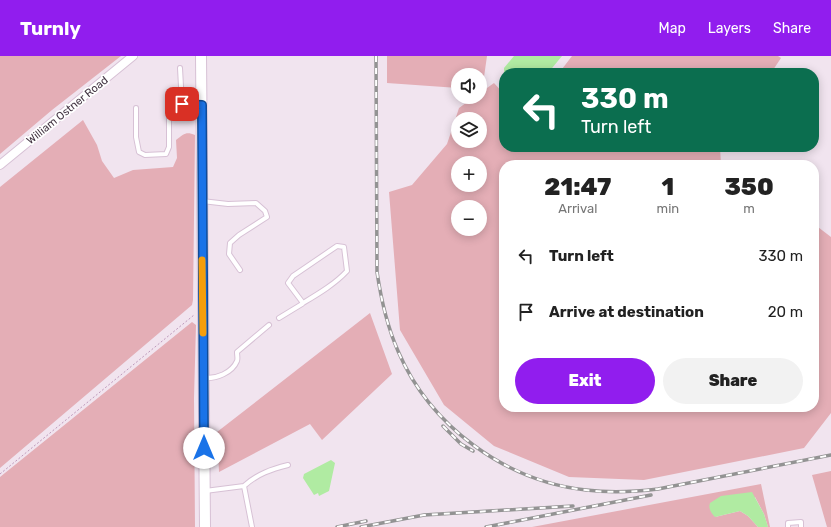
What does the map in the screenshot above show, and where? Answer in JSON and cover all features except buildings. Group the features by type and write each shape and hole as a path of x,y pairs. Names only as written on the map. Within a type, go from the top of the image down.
{"street":[{"name":"William Ostner Road","path":"0,165 133,56"},
{"path":"202,56 204,527"}],"lane":[{"path":"180,68 182,104"},
{"path":"136,108 136,137 139,152 145,155 166,154 169,148 169,112 182,104 202,105"},
{"path":"202,201 228,204 256,203 268,217 239,235 230,243 229,254 240,270"},
{"path":"279,318 321,292 347,271 344,247 337,246 293,276 288,283 303,303"},
{"path":"203,378 208,379 219,376 232,368 237,360 237,352 270,325"},
{"path":"204,491 244,486 263,473 288,465"},
{"path":"244,486 252,527"},
{"path":"788,527 788,523 800,522 801,527"}],"path":[{"path":"0,474 202,308"}],"shaded area":[{"path":"0,56 121,56 52,110 0,154"},
{"path":"387,56 487,56 485,68 451,68 451,88 387,83"},
{"path":"514,56 562,56 552,68 504,68"},
{"path":"572,56 778,56 781,58 774,68 563,68"},
{"path":"494,83 499,88 499,152 720,152 721,160 499,160 499,412 819,412 819,228 831,237 831,413 804,448 644,480 569,477 494,446 444,405 400,330 389,192 412,185 447,144 451,132 451,148 487,148 487,112 458,112 459,108 464,104 487,104 487,88"},
{"path":"83,120 97,145 102,161 114,178 133,170 173,167 177,158 176,140 185,134 189,133 195,135 192,305 0,468 0,187"},
{"path":"370,313 392,374 322,440 310,424 219,472 217,432"},
{"path":"192,322 196,325 194,398 195,527 0,527 0,477"},
{"path":"331,460 335,463 329,491 319,496 318,493 314,495 303,478 304,474"},
{"path":"831,471 831,527 827,527 812,475"},
{"path":"761,484 770,527 768,527 764,514 755,497 715,517 740,511 748,516 758,527 532,527"},
{"path":"752,492 764,514 768,527 758,527 748,516 740,511 715,517 710,510 710,503 721,496"}],"railway":[{"path":"376,56 377,272 380,292 394,342 412,378 429,403 450,426 499,462 527,475 556,485 604,492 658,489 831,455"},
{"path":"443,426 461,444 473,451"},
{"path":"486,527 651,495"},
{"path":"361,527 424,515 573,506"},
{"path":"337,527 366,521"}],"slow traffic":[{"path":"202,260 203,333"}],"route":[{"path":"182,104 202,105 204,448"}]}
